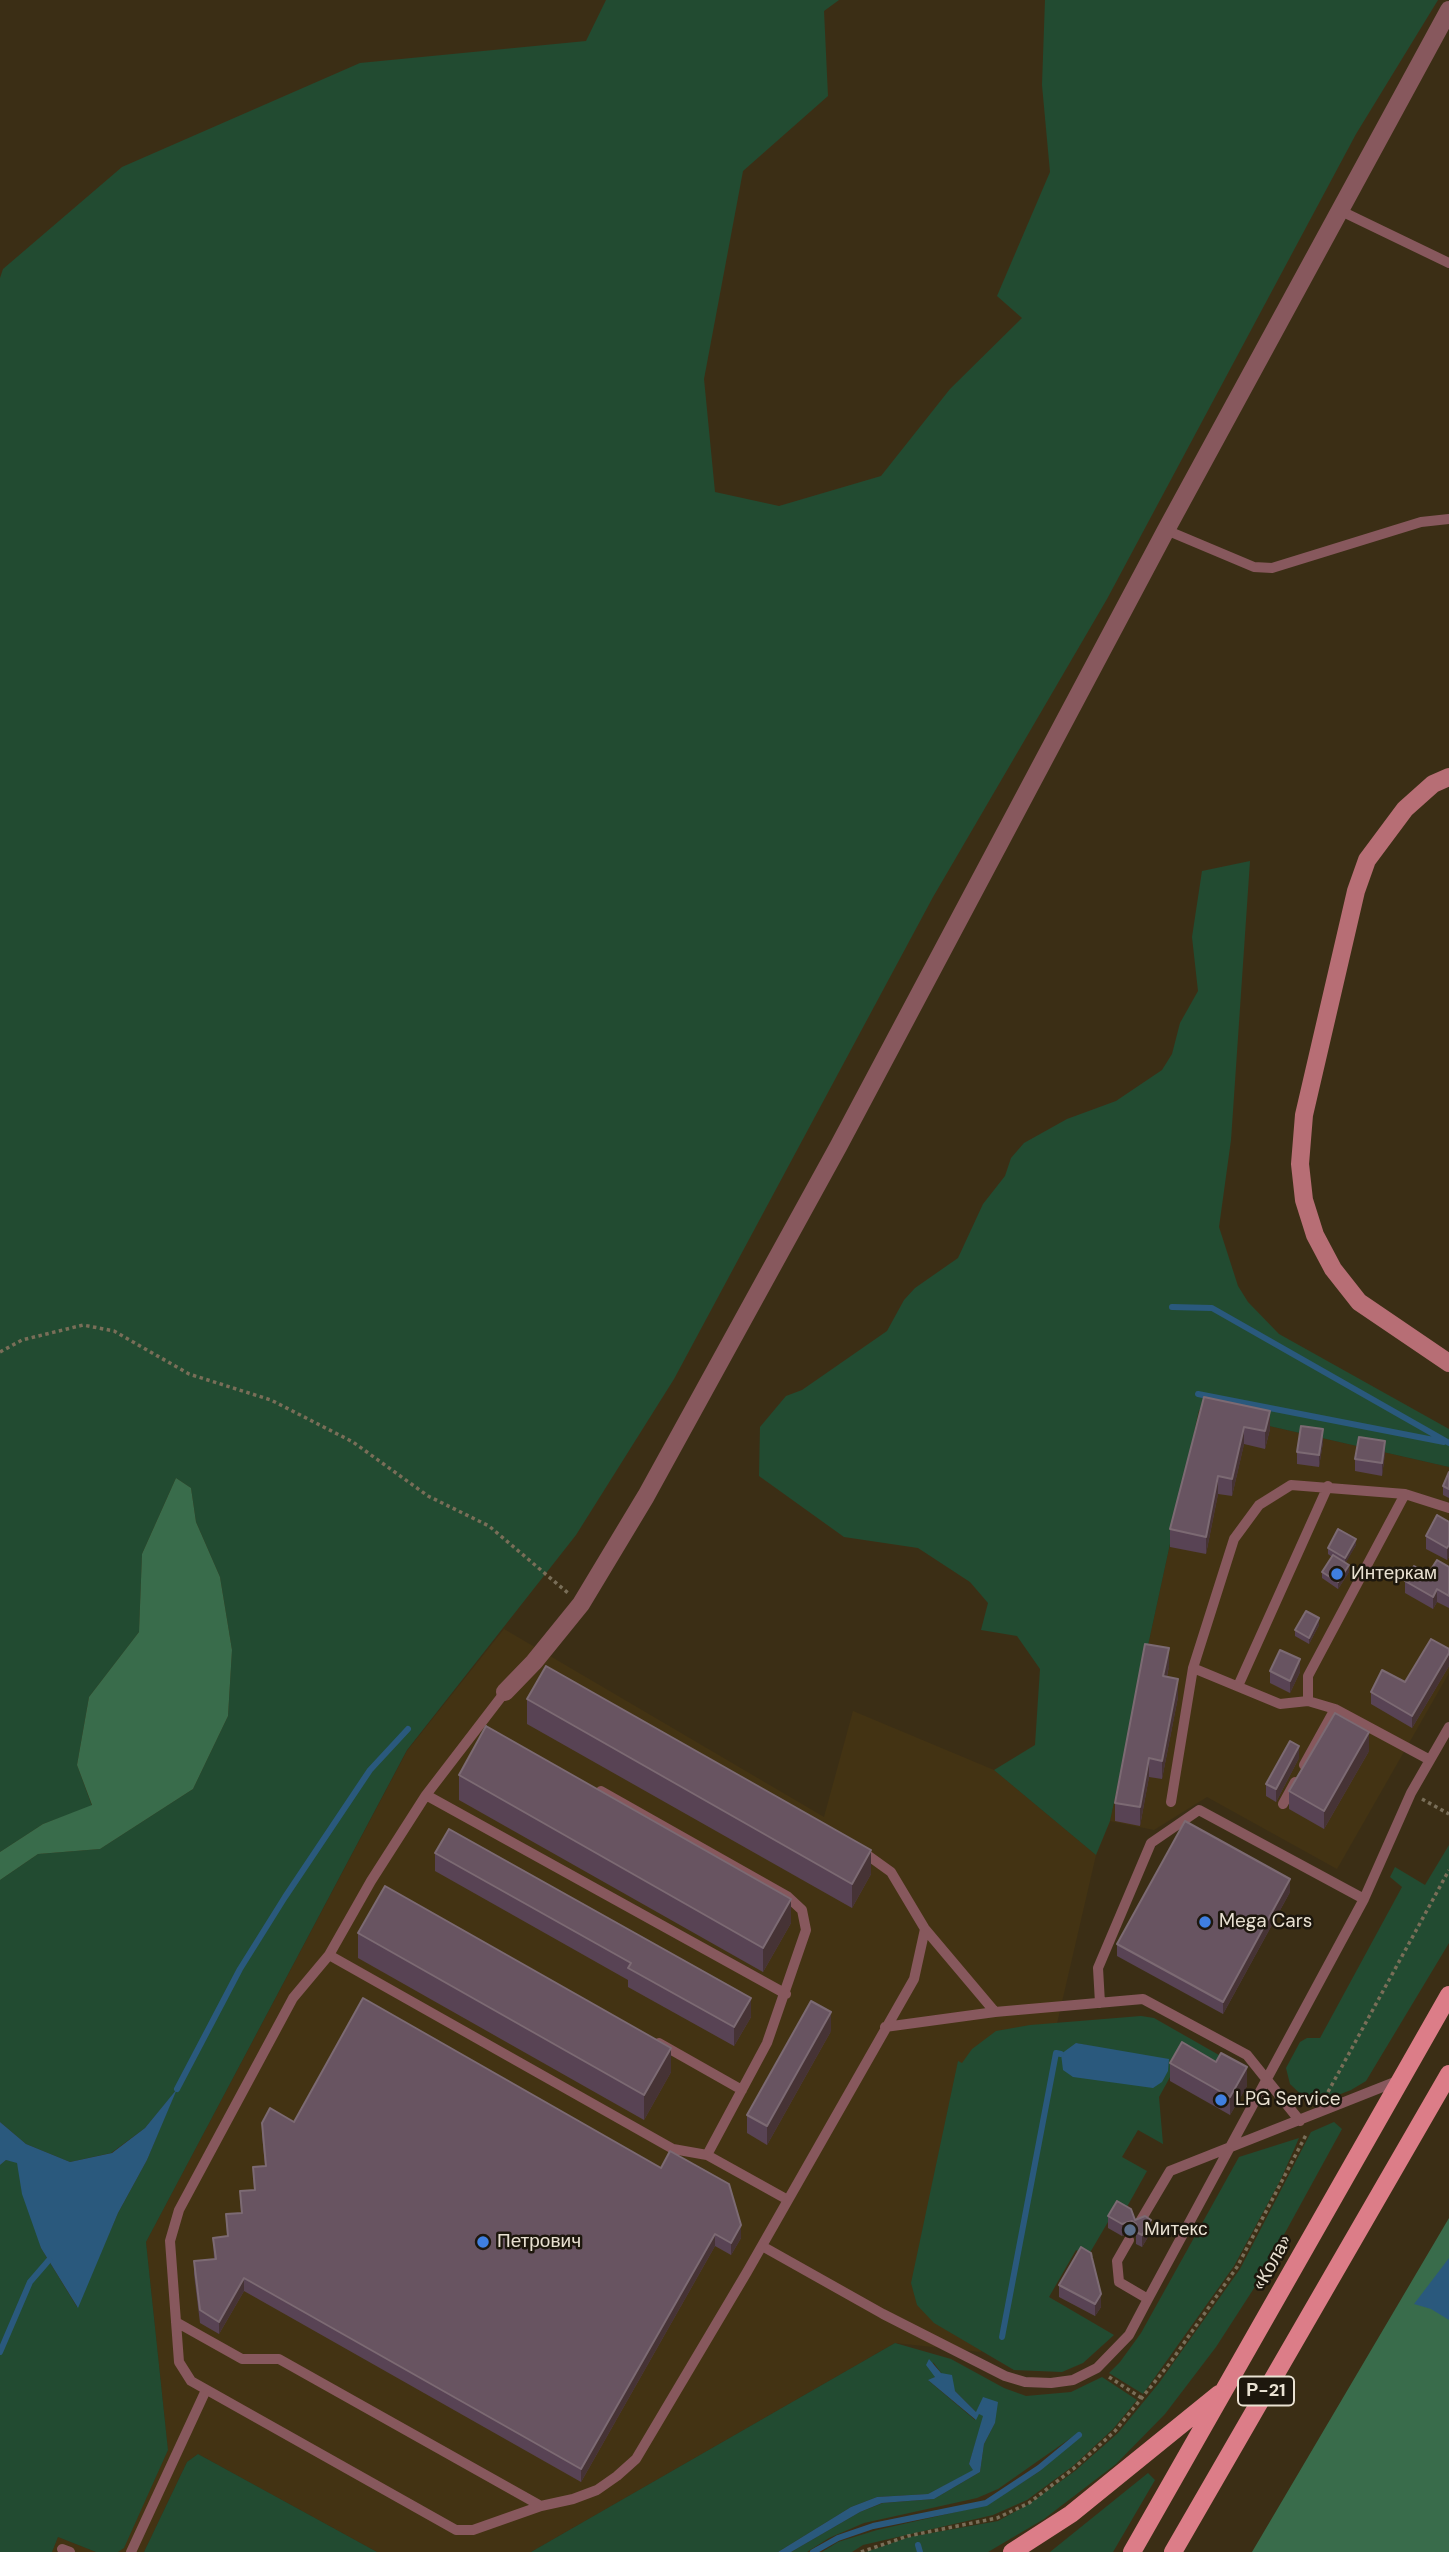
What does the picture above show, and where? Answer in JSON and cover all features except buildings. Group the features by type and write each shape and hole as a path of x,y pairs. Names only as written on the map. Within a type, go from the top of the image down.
{"main road":[{"name":"«Кола»","path":"1132,2552 1449,1995"},
{"name":"Р-21","path":"1173,2552 1449,2074"},
{"path":"1012,2552 1071,2514 1227,2387"}],"street":[{"path":"505,1692 540,1666 646,1496 825,1171 1166,530 1449,10"},
{"path":"1449,777 1433,784 1405,809 1367,860 1356,891 1304,1115 1300,1164 1304,1200 1315,1235 1333,1269 1359,1302 1449,1363"}],"lane":[{"path":"1339,210 1449,262"},
{"path":"1166,530 1254,567 1272,568 1421,522 1449,519"},
{"path":"1171,1802 1193,1668 1234,1539 1259,1505 1291,1485 1405,1494 1449,1508"},
{"path":"1238,1686 1328,1486"},
{"path":"1308,1701 1308,1676 1405,1494"},
{"path":"1193,1668 1280,1704 1308,1701 1335,1709 1430,1760"},
{"path":"505,1692 426,1795 375,1884 329,1955 292,1998 179,2210 170,2242 183,2372 206,2389 456,2530 473,2530 541,2505 597,2490 636,2459 762,2246 914,1979 925,1929"},
{"path":"1283,1804 1335,1709"},
{"path":"480,1724 491,1730"},
{"path":"762,2246 883,2314 1005,2375 1026,2382 1051,2383 1073,2379 1097,2368 1129,2335 1149,2299 1364,1899 1411,1793 1449,1727"},
{"path":"584,1782 787,1896 802,1910 806,1930 786,1994 767,2043 707,2155"},
{"path":"426,1795 786,1994"},
{"path":"1100,2003 1098,1968 1151,1843 1199,1810 1364,1899"},
{"path":"849,1843 891,1872 925,1929 995,2012"},
{"path":"329,1955 673,2149 707,2155 788,2200"},
{"path":"885,2027 995,2012 1143,1999 1247,2055 1300,2121"},
{"path":"648,2037 743,2090"},
{"path":"1138,2225 1170,2171 1317,2115 1399,2080"},
{"path":"1129,2240 1117,2262 1119,2282 1149,2299"},
{"path":"176,2322 242,2359 279,2359 541,2505"},
{"path":"131,2552 206,2389"}],"path":[{"path":"0,1352 22,1340 83,1325 114,1331 189,1374 271,1399 354,1442 428,1496 489,1526 581,1604"},
{"path":"1411,1793 1449,1814"},
{"path":"1341,2067 1449,1870"},
{"path":"861,2552 908,2536 997,2518 1028,2502 1090,2454 1143,2399 1237,2267 1317,2115"},
{"path":"1097,2368 1143,2399"}],"shaded area":[{"path":"1199,1410 1449,1467 1449,1673 1337,1869 1207,1797 1154,1830 1110,1821"},
{"path":"504,1629 824,1817 853,1711 994,1770 1096,1855 981,2352 895,2343 531,2552 377,2552 198,2454 187,2462 144,2552 118,2552 124,2547 168,2450 146,2242 407,1751"},
{"path":"58,2537 96,2552 52,2552"}],"green space":[{"path":"606,0 839,0 824,11 828,96 743,171 704,379 715,492 779,506 881,476 950,389 1022,318 997,296 1050,172 1042,85 1045,0 1438,0 1356,134 1107,599 933,897 674,1379 576,1535 407,1750 146,2242 168,2450 124,2548 118,2552 96,2552 58,2537 52,2552 0,2552 0,2165 6,2160 17,2162 41,2248 77,2307 118,2213 147,2160 175,2092 145,2128 111,2153 70,2162 26,2144 0,2122 0,1880 38,1854 100,1849 193,1789 228,1716 232,1650 220,1577 196,1522 191,1488 176,1478 142,1554 139,1632 89,1697 77,1765 92,1806 43,1824 0,1852 0,278 3,269 122,167 360,63 586,41"},
{"path":"1250,861 1231,1140 1219,1227 1238,1286 1248,1302 1279,1334 1449,1429 1449,1467 1199,1410 1110,1821 1096,1855 994,1770 1035,1745 1040,1669 1017,1636 981,1630 988,1603 970,1582 918,1548 844,1537 759,1476 760,1427 786,1396 802,1390 887,1331 904,1300 915,1288 958,1258 983,1204 1005,1176 1011,1158 1024,1143 1067,1119 1116,1101 1162,1070 1172,1054 1180,1023 1198,991 1192,937 1202,871"},
{"path":"176,1478 191,1488 196,1522 220,1577 232,1650 228,1716 193,1789 100,1849 38,1854 0,1880 0,1852 43,1824 92,1805 77,1765 89,1697 139,1632 142,1554"},
{"path":"1449,1845 1449,1943 1366,2081 1351,2090 1312,2105 1290,2084 1286,2068 1300,2042 1307,2038 1320,2038 1402,1887 1390,1877 1395,1867 1425,1885"},
{"path":"1141,2016 1154,2018 1240,2067 1180,2059 1159,2097 1163,2144 1138,2130 1122,2157 1147,2171 1123,2214 1115,2210 1088,2256 1076,2250 1049,2297 1114,2335 1083,2363 1062,2372 1014,2370 934,2323 917,2305 911,2283 958,2061 962,2063 972,2049 996,2031 1030,2025","holes":["1076,2043 1153,2059 1163,2058 1162,2082"]},
{"path":"1334,2122 1342,2129 1258,2282 1216,2347 1165,2414 1116,2464 1044,2519 988,2552 866,2552 909,2537 998,2521 1029,2504 1075,2471 1118,2433 1159,2383 1240,2269 1311,2132"},
{"path":"1299,2138 1281,2179 1234,2266 1143,2394 1109,2373 1141,2333 1239,2157"},
{"path":"1449,2218 1449,2552 1252,2552"},
{"path":"895,2343 951,2359 1004,2388 1026,2396 1071,2392 1102,2377 1137,2400 1113,2429 1073,2466 1027,2500 993,2515 863,2545 852,2552 822,2552 838,2542 877,2530 987,2505 1040,2471 1082,2434 1075,2435 998,2489 977,2498 864,2523 829,2538 807,2552 791,2552 860,2512 883,2503 934,2499 980,2472 984,2444 995,2423 994,2402 983,2398 977,2413 955,2391 933,2362 935,2377 929,2381 975,2420 979,2413 984,2416 969,2464 974,2470 928,2494 877,2497 851,2507 778,2552 531,2552"},
{"path":"198,2454 377,2552 144,2552 187,2462"},
{"path":"1148,2473 1155,2480 1113,2552 1050,2552"}],"water":[{"path":"1076,2043 1169,2059 1168,2071 1162,2082 1153,2088 1073,2077 1063,2070 1061,2054"},
{"path":"177,2089 147,2160 118,2213 78,2308 41,2248 22,2194 17,2163 6,2160 0,2165 0,2122 26,2144 70,2162 112,2153 145,2128"},
{"path":"1449,2258 1449,2320 1431,2309 1414,2304"},
{"path":"929,2359 941,2373 952,2375 955,2391 976,2412 983,2397 998,2402 995,2423 984,2444 980,2472 934,2499 882,2503 860,2512 791,2552 778,2552 851,2507 877,2497 928,2494 973,2470 969,2464 983,2416 979,2414 976,2420 928,2380 935,2377 926,2365"}],"waterway":[{"path":"1172,1307 1212,1308 1449,1443"},
{"path":"1198,1394 1444,1442"},
{"path":"177,2089 240,1969 285,1897 370,1770 408,1729"},
{"path":"1002,2337 1056,2053 1061,2054"},
{"path":"0,2352 30,2282 49,2260"},
{"path":"813,2552 838,2538 873,2526 986,2503 1039,2468 1079,2435"},
{"path":"918,2545 920,2552"}],"place":[{"name":"Интеркам","path":"1337,1574"},
{"name":"Mega Cars","path":"1205,1922"},
{"name":"LPG Service","path":"1221,2100"},
{"name":"Митекс","path":"1130,2230"},
{"name":"Петрович","path":"483,2242"}]}
